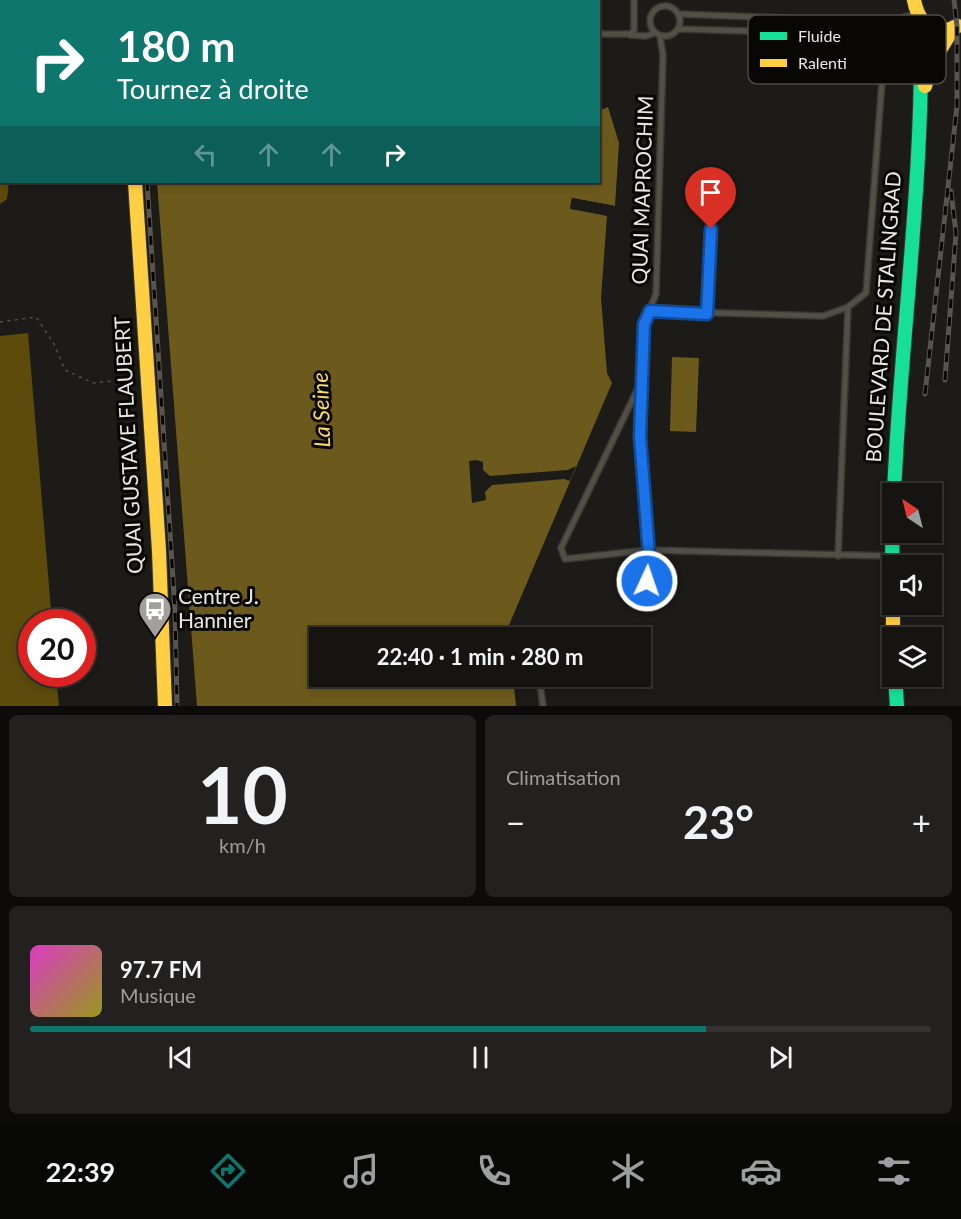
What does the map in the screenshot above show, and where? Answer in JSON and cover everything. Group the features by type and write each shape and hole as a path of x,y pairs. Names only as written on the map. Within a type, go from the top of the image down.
{"main road":[{"name":"BOULEVARD DE STALINGRAD","path":"946,42 958,25"},
{"name":"BOULEVARD DE STALINGRAD","path":"892,555 892,490 921,84"},
{"name":"BOULEVARD DE STALINGRAD","path":"922,96 926,84"},
{"name":"QUAI GUSTAVE FLAUBERT","path":"135,183 159,551 165,706"},
{"path":"896,687 897,706"}],"lane":[{"path":"628,35 634,30 634,0"},
{"path":"658,34 650,20 662,0"},
{"path":"656,9 667,6 678,15 748,17"},
{"path":"678,15 678,29"},
{"path":"600,32 646,36 670,35 678,29 748,31"},
{"name":"QUAI MAPROCHIM","path":"647,581 648,550 640,436 644,324 656,294 659,232 663,55 658,34"},
{"path":"650,311 823,316 848,307 866,293 882,84"},
{"path":"707,314 711,229"},
{"path":"838,556 848,307"},
{"name":"QUAI MAPROCHIM","path":"642,380 561,548 565,559 648,550 882,556"},
{"path":"540,687 543,706"}],"path":[{"path":"600,138 618,138"},
{"path":"0,322 36,317 54,344 65,370 93,383 134,379"},
{"path":"205,596 207,621"},
{"path":"189,610 206,608"}],"shaded area":[{"path":"0,183 9,183 7,199 0,204"},
{"path":"28,333 51,609 18,609 18,687 57,687 59,706 0,706 0,336"}],"water":[{"name":"La Seine","path":"608,107 619,143 615,206 572,198 570,208 607,216 601,298 607,373 612,383 509,627 309,627 309,687 514,687 516,706 197,706 157,183 600,183 600,111"},
{"path":"672,357 699,358 696,432 670,431"}],"pier":[{"path":"572,198 615,206 615,209 574,202 573,206 608,213 610,216 570,209"},
{"path":"469,461 483,462 483,470 490,476 568,470 576,466 570,481 564,479 492,485 485,492 486,500 472,503"}],"railway":[{"path":"925,394 957,106 957,26 954,0"},
{"path":"147,183 175,610 177,706"},
{"path":"945,380 956,233 951,191"}],"traffic: fast":[{"path":"892,555 897,439 918,161 921,84"},
{"path":"896,687 897,706"}],"traffic: slow":[{"path":"914,0 919,15"},
{"path":"946,30 958,26"},
{"path":"946,40 954,27"},
{"path":"135,183 159,551 165,706"},
{"path":"893,615 893,627"}],"place":[{"name":"Centre J. Hannier","path":"155,638"}],"route":[{"path":"647,581 649,555 640,436 644,324 650,311 707,314 711,229"}]}
